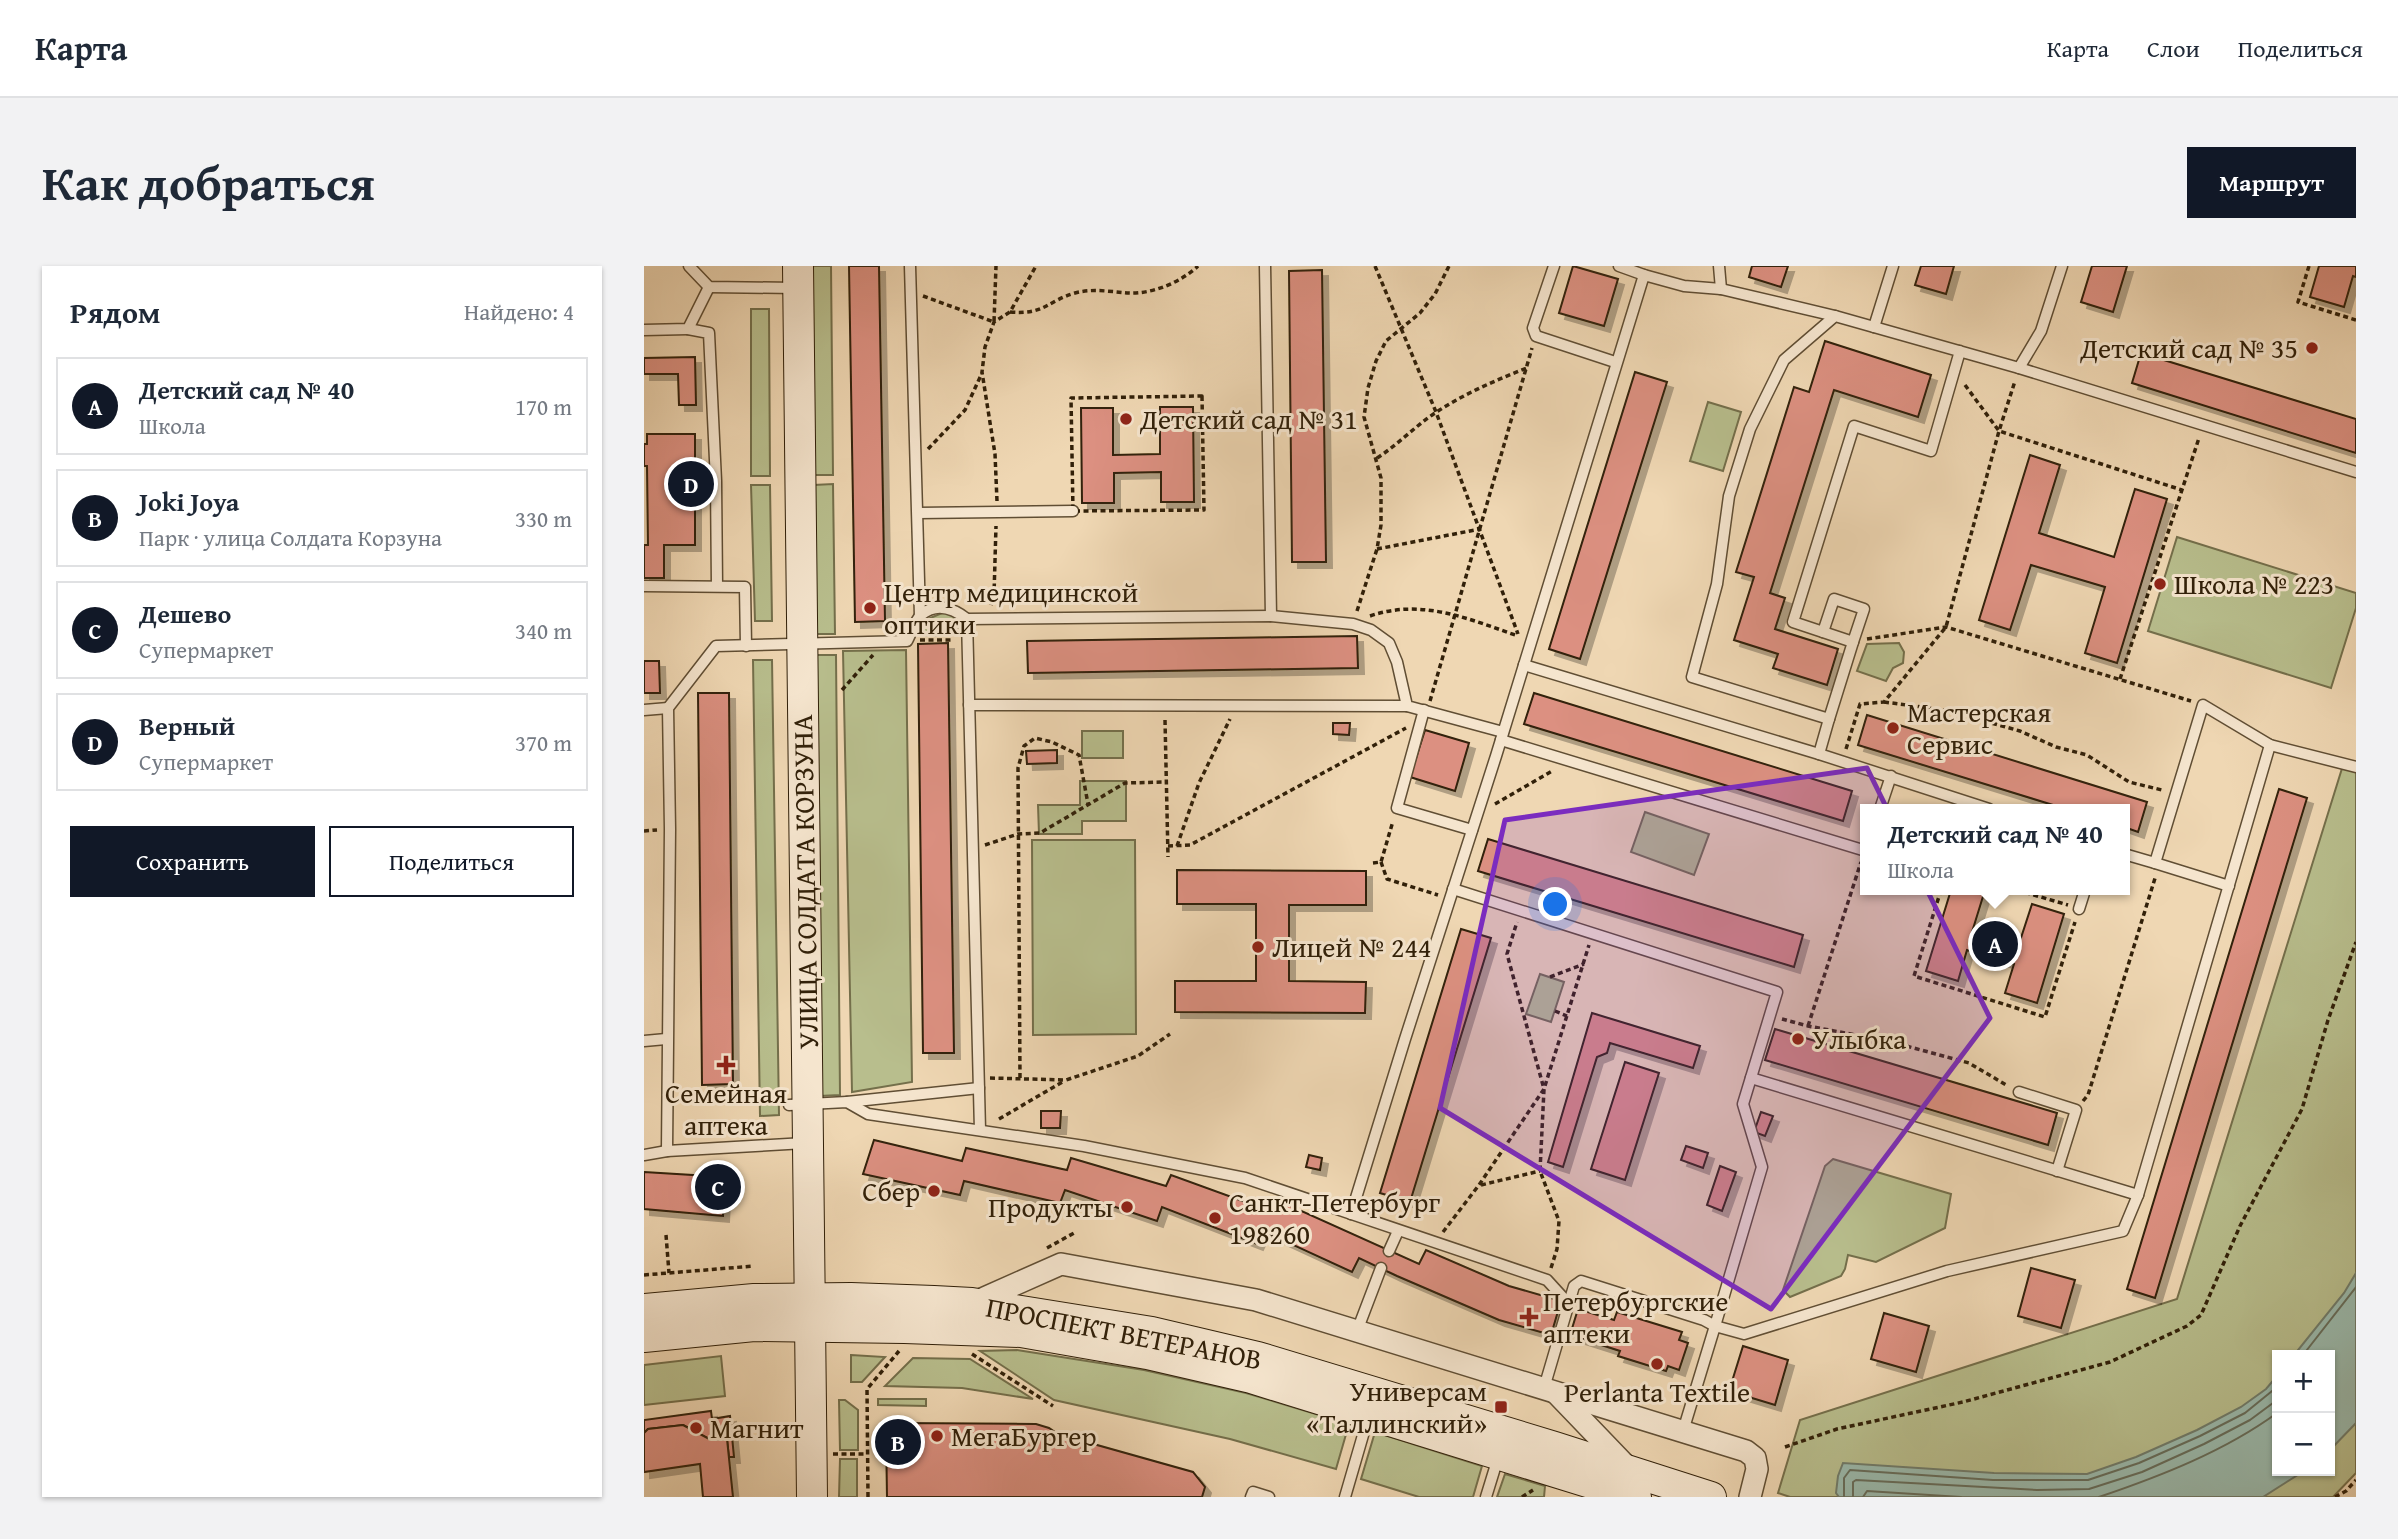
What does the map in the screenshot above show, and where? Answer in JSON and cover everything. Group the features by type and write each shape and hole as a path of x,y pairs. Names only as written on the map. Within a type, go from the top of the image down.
{"main road":[{"name":"УЛИЦА СОЛДАТА КОРЗУНА","path":"790,277 801,1312 812,1497"},
{"name":"ПРОСПЕКТ ВЕТЕРАНОВ","path":"644,1337 754,1326 851,1298 972,1303 1152,1332 1258,1357 1633,1484"},
{"name":"ПРОСПЕКТ ВЕТЕРАНОВ","path":"644,1309 754,1299 801,1312 1021,1332 1147,1354 1251,1378 1499,1455 1633,1484 1711,1497"},
{"name":"УЛИЦА СОЛДАТА КОРЗУНА","path":"794,1497 801,1312"}],"street":[{"path":"972,1303 1060,1264 1256,1300 1746,1451 1755,1458 1757,1469 1750,1497"},
{"path":"1550,1390 1633,1484"}],"lane":[{"path":"689,266 709,287"},
{"path":"667,1151 670,829 668,708 716,646 908,641 920,616 910,266"},
{"path":"1265,266 1271,616"},
{"path":"1554,266 1534,328 1536,336 1615,362"},
{"path":"1619,266 1684,286 1721,289 1835,316 2019,368 2356,472"},
{"path":"1720,266 1721,289"},
{"path":"1874,327 1893,266"},
{"path":"2019,368 2041,331 2062,266"},
{"path":"1351,1214 1644,275"},
{"path":"709,287 790,277"},
{"path":"688,329 709,287"},
{"path":"1829,719 1692,677 1717,584 1729,496 1749,429 1784,360 1835,316"},
{"path":"644,330 688,329 709,333 716,481 717,586"},
{"path":"1853,642 1793,622 1854,426 1931,451 1960,351"},
{"path":"918,513 1073,511"},
{"path":"644,586 745,587 746,646"},
{"path":"1819,754 1864,609 1833,599 1823,632"},
{"path":"920,616 945,606 967,619 1271,616 1353,624 1371,630 1389,643 1397,662 1407,706"},
{"path":"967,619 980,1130"},
{"path":"1524,665 1891,776 1974,804"},
{"path":"969,705 1407,706 1502,736 1569,761 1860,851"},
{"path":"2155,863 2203,705 2270,745 2356,767"},
{"path":"644,710 668,708"},
{"path":"1424,710 1397,808 1472,830"},
{"path":"1550,1390 1568,1303 1574,1286 1581,1281 1744,1334 1947,1271 2123,1231 2138,1195 2270,745"},
{"path":"1882,804 1891,776"},
{"path":"2130,856 2229,886"},
{"path":"1451,894 1593,934 1777,992 1743,1104 1762,1167 1682,1431"},
{"path":"2079,909 2083,895"},
{"path":"644,1041 666,1039"},
{"path":"1751,1078 2138,1195"},
{"path":"798,1104 847,1102 979,1083"},
{"path":"2019,1092 2076,1110 2057,1171"},
{"path":"847,1102 868,1114 1084,1146 1245,1178 1547,1280 1568,1303"},
{"path":"644,1155 667,1151 799,1144"},
{"path":"1389,1251 1398,1231"},
{"path":"1357,1331 1381,1268"},
{"path":"1345,1497 1369,1415"},
{"path":"1486,1497 1499,1455"},
{"path":"1251,1497 1253,1492 1269,1497"}],"path":[{"path":"985,618 994,595 997,512 995,454 982,372 985,347 994,322 996,266"},
{"path":"994,322 1010,312 1036,266"},
{"path":"1010,312 1042,310 1076,292 1132,293 1159,288 1187,276 1198,266"},
{"path":"1353,624 1395,608 1456,615 1519,636 1436,412 1375,266"},
{"path":"1353,624 1377,549 1381,513 1381,478 1364,416 1368,388 1376,361 1386,341 1420,313 1435,294 1449,266"},
{"path":"2309,266 2298,302 2356,320"},
{"path":"911,292 994,322"},
{"path":"1424,710 1429,705 1456,615 1536,336"},
{"path":"1377,458 1393,449 1436,412 1475,389 1527,368"},
{"path":"1884,702 1946,627 1999,431 2019,368"},
{"path":"1954,370 1999,431 2182,490"},
{"path":"916,458 950,428 965,410 982,372"},
{"path":"1202,397 1204,510 1073,511 1071,398 1202,397"},
{"path":"2120,679 2203,424"},
{"path":"1377,549 1480,529"},
{"path":"1853,642 1946,627 2203,705"},
{"path":"908,641 967,639"},
{"path":"842,690 885,642"},
{"path":"1842,761 1860,704 1884,702 1945,710 2020,731 2056,747 2087,755 2129,782 2177,794"},
{"path":"1164,704 1168,857"},
{"path":"1177,846 1199,783 1237,705"},
{"path":"1168,846 1190,845 1406,728"},
{"path":"1020,1078 1018,768 1024,746 1035,738 1052,742 1079,755 1088,804"},
{"path":"1477,815 1569,761"},
{"path":"973,849 1018,834 1040,833 1125,783 1166,782"},
{"path":"1397,808 1381,862 1387,879 1451,894"},
{"path":"1373,863 1381,862"},
{"path":"2076,1110 2088,1095 2157,873 2155,863"},
{"path":"1808,1026 1860,866"},
{"path":"1939,895 1914,976 2045,1017 2079,909 2033,895"},
{"path":"1435,1242 1479,1185 1544,1089 1507,954 1520,914"},
{"path":"1547,1280 1557,1249 1559,1221 1540,1171 1544,1089 1593,934"},
{"path":"1785,1447 1837,1429 1963,1402 2110,1362 2187,1326 2201,1315 2240,1226 2302,1109 2328,1020 2356,942"},
{"path":"1550,977 1584,964"},
{"path":"1555,1011 1567,1016"},
{"path":"1770,1016 1888,1041 1969,1063 2019,1092"},
{"path":"980,1130 1066,1080 1138,1056 1170,1034"},
{"path":"979,1083 1020,1078 1066,1080"},
{"path":"1479,1185 1540,1171"},
{"path":"1041,1251 1074,1233"},
{"path":"666,1235 669,1273"},
{"path":"644,1275 754,1266"},
{"path":"886,1350 911,1351"},
{"path":"869,1497 867,1390 899,1351"},
{"path":"960,1353 973,1354 1053,1406"},
{"path":"831,1454 868,1454"},
{"path":"2335,1497 2346,1491 2356,1480"}],"highlighted area":[{"path":"1867,768 1990,1018 1771,1309 1440,1108 1505,820"}],"green space":[{"path":"809,266 831,266 833,475 814,475"},
{"path":"751,309 769,309 770,476 751,476"},
{"path":"1708,402 1741,412 1723,471 1690,461"},
{"path":"833,484 835,634 814,634 814,485"},
{"path":"751,485 770,485 772,621 755,621"},
{"path":"2177,537 2356,593 2356,608 2331,688 2148,631"},
{"path":"949,610 958,616 959,626 954,633 940,636 922,635 919,629 921,622"},
{"path":"1899,643 1904,652 1903,663 1893,668 1886,681 1857,671 1867,644"},
{"path":"906,650 912,1082 852,1092 843,651"},
{"path":"814,655 836,655 840,1095 819,1096"},
{"path":"753,660 772,660 779,1115 760,1116"},
{"path":"1082,731 1123,731 1123,758 1082,758"},
{"path":"2344,762 2356,765 2356,1473 2333,1497 1790,1497 1778,1493 1800,1420 2177,1299"},
{"path":"1080,781 1126,781 1126,821 1082,821 1082,834 1039,834 1038,805 1080,805"},
{"path":"1645,812 1709,834 1694,875 1631,852"},
{"path":"1032,840 1135,840 1136,1034 1033,1035"},
{"path":"1540,974 1564,982 1551,1022 1526,1014"},
{"path":"1833,1159 1951,1194 1945,1228 1876,1262 1848,1255 1841,1276 1790,1297 1783,1290 1825,1166"},
{"path":"1017,1350 1144,1370 1246,1393 1349,1424 1336,1469 1230,1439 1054,1400 980,1351"},
{"path":"851,1355 885,1357 862,1382 851,1382"},
{"path":"721,1356 725,1396 644,1405 644,1365"},
{"path":"913,1358 970,1359 1033,1399 962,1388 885,1386"},
{"path":"878,1399 926,1399 926,1406 878,1405"},
{"path":"839,1400 845,1400 858,1410 858,1450 840,1450"},
{"path":"1375,1432 1482,1466 1473,1497 1419,1497 1361,1479"},
{"path":"840,1459 857,1459 857,1497 839,1497"},
{"path":"1505,1474 1545,1486 1544,1497 1497,1497"}],"water":[{"path":"2356,1273 2356,1423 2335,1445 2335,1350 2298,1350 2344,1293"},
{"path":"2272,1382 2272,1476 2296,1476 2263,1497 1839,1497 1836,1493 1843,1463 1994,1473 2087,1474 2136,1457 2197,1430 2241,1407"}],"building":[{"path":"849,266 879,266 885,621 855,622"},
{"path":"1573,266 1618,279 1604,326 1559,313"},
{"path":"1752,266 1788,266 1781,287 1749,277"},
{"path":"1921,266 1954,266 1946,294 1915,285"},
{"path":"2092,266 2127,266 2113,312 2081,302"},
{"path":"2319,266 2356,266 2356,277 2353,276 2344,307 2310,297"},
{"path":"1322,270 1326,562 1292,562 1289,271"},
{"path":"1825,341 1931,375 1918,417 1834,390 1770,593 1785,598 1775,629 1838,649 1827,685 1773,668 1778,654 1734,640 1754,577 1736,572 1794,387 1809,392"},
{"path":"2141,353 2356,419 2356,453 2132,383"},
{"path":"695,357 696,405 679,405 678,374 644,374 644,358"},
{"path":"1635,372 1667,382 1580,659 1549,649"},
{"path":"1160,407 1193,407 1194,502 1161,502 1161,472 1114,473 1114,503 1082,503 1081,408 1113,408 1113,455 1160,454"},
{"path":"647,434 695,434 695,545 664,545 664,578 644,578 644,545 648,545 647,466 644,466"},
{"path":"2030,455 2060,465 2039,533 2114,557 2135,489 2167,499 2117,663 2085,653 2105,587 2031,565 2010,630 1979,620"},
{"path":"1357,636 1358,668 1028,673 1027,641"},
{"path":"948,643 954,1053 923,1053 918,644"},
{"path":"644,661 659,661 660,693 644,693"},
{"path":"698,693 729,693 733,1084 702,1085"},
{"path":"1534,693 1852,791 1843,821 1524,724"},
{"path":"1867,715 2147,802 2138,832 2130,829 2130,804 2050,804 1858,745"},
{"path":"1333,723 1350,723 1349,735 1333,734"},
{"path":"1425,730 1469,743 1455,791 1410,777"},
{"path":"1057,750 1057,763 1027,764 1026,751"},
{"path":"2279,789 2307,798 2155,1298 2127,1289"},
{"path":"1488,839 1803,935 1794,967 1478,871"},
{"path":"1177,870 1366,871 1366,905 1289,905 1289,981 1366,982 1365,1013 1175,1012 1175,981 1256,981 1256,904 1177,904"},
{"path":"1949,895 1983,895 1972,932 2018,947 2032,904 2064,914 2037,1003 2005,993 2014,964 1967,950 1958,981 1926,971"},
{"path":"1461,929 1491,938 1410,1202 1380,1193"},
{"path":"1592,1013 1700,1046 1693,1068 1610,1043 1607,1053 1597,1057 1563,1167 1548,1162"},
{"path":"1775,1029 2057,1113 2048,1145 1765,1060"},
{"path":"1625,1062 1659,1073 1625,1180 1591,1169"},
{"path":"1041,1111 1061,1111 1060,1128 1041,1128"},
{"path":"1761,1112 1773,1116 1765,1136 1754,1132"},
{"path":"874,1140 962,1161 966,1148 1067,1170 1071,1158 1166,1186 1171,1175 1270,1211 1275,1199 1419,1264 1426,1250 1509,1286 1561,1301 1551,1335 1499,1320 1359,1258 1352,1272 1263,1231 1257,1244 1162,1207 1157,1221 1065,1190 1060,1203 964,1181 960,1195 863,1174"},
{"path":"1686,1146 1708,1153 1703,1168 1681,1160"},
{"path":"1309,1155 1322,1158 1320,1170 1306,1167"},
{"path":"1720,1166 1736,1172 1722,1211 1707,1205"},
{"path":"644,1172 725,1177 723,1216 644,1209"},
{"path":"2031,1268 2075,1280 2061,1328 2018,1316"},
{"path":"1578,1309 1614,1320 1617,1312 1682,1332 1679,1340 1688,1343 1679,1370 1668,1366 1666,1371 1618,1356 1620,1351 1570,1335"},
{"path":"1884,1313 1929,1326 1916,1372 1871,1359"},
{"path":"1743,1346 1788,1360 1775,1405 1729,1391"},
{"path":"711,1411 712,1419 730,1416 734,1457 729,1457 727,1439 711,1440 683,1425 648,1429 644,1433 644,1420"},
{"path":"894,1423 1036,1424 1058,1434 1193,1472 1205,1487 1202,1497 887,1497 886,1431"},
{"path":"683,1425 711,1440 727,1439 733,1497 703,1497 700,1464 644,1472 644,1433 648,1429"}],"place":[{"name":"Детский сад № 35","path":"2312,348"},
{"name":"Детский сад № 31","path":"1126,419"},
{"name":"Верный","path":"691,484"},
{"name":"Школа № 223","path":"2160,584"},
{"name":"Центр медицинской оптики","path":"870,608"},
{"name":"Мастерская Сервис","path":"1893,728"},
{"name":"Детский сад № 40","path":"1995,944"},
{"name":"Лицей № 244","path":"1258,947"},
{"name":"Улыбка","path":"1798,1039"},
{"name":"Семейная аптека","path":"726,1065"},
{"name":"Дешево","path":"718,1187"},
{"name":"Сбер","path":"934,1191"},
{"name":"Продукты","path":"1127,1207"},
{"name":"Санкт-Петербург 198260","path":"1215,1218"},
{"name":"Петербургские аптеки","path":"1529,1317"},
{"name":"Perlanta Textile","path":"1657,1364"},
{"name":"Универсам «Таллинский»","path":"1501,1407"},
{"name":"Магнит","path":"696,1428"},
{"name":"МегаБургер","path":"937,1436"},
{"name":"Joki Joya","path":"898,1442"}]}
